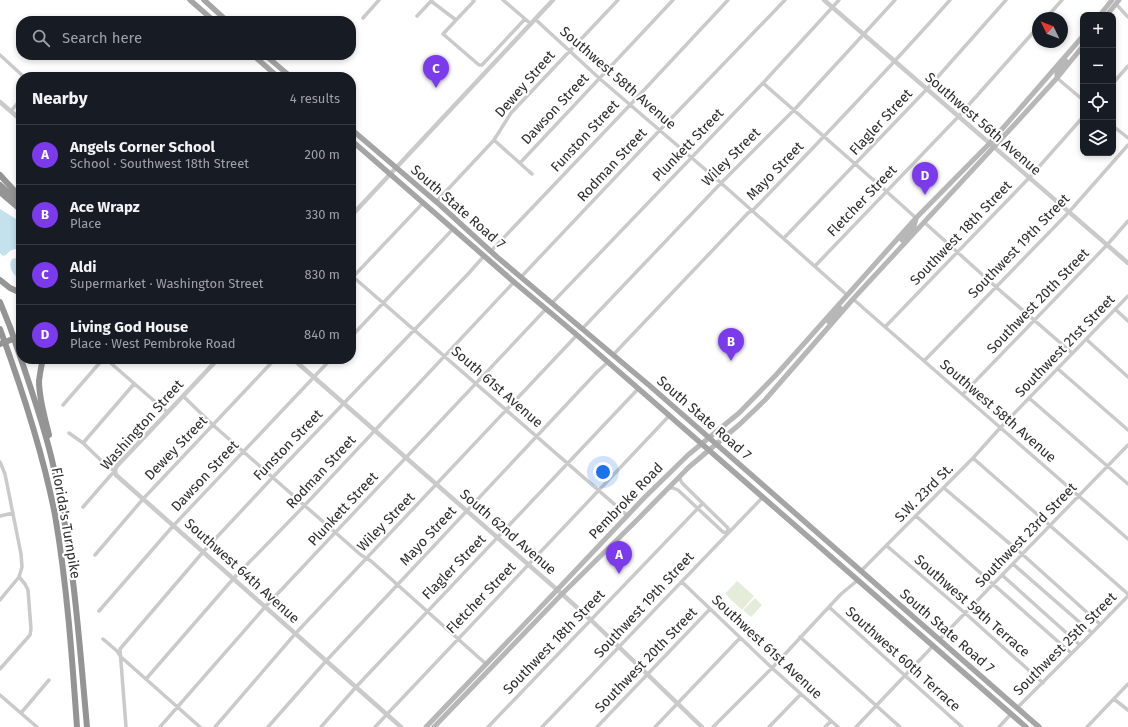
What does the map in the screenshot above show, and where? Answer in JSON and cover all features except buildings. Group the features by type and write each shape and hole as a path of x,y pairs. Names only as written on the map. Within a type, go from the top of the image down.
{"highway":[{"path":"0,175 16,192"},
{"path":"0,185 16,200"},
{"path":"0,192 16,206"},
{"path":"0,280 16,291"},
{"name":"Florida's Turnpike","path":"0,302 16,344"},
{"name":"Florida's Turnpike","path":"0,329 16,373 46,475 54,514 66,597 77,727"},
{"path":"0,340 16,334"},
{"path":"0,344 16,338"},
{"name":"Florida's Turnpike","path":"23,364 39,413 52,461 62,508 76,603 87,727"},
{"path":"42,364 40,370 40,394 52,446 52,461"}],"main road":[{"path":"190,0 208,16"},
{"path":"204,0 222,16"},
{"path":"1103,12 1114,1"},
{"path":"1108,12 1114,1"},
{"path":"853,299 992,145 1044,80 1080,39"},
{"path":"827,329 832,317 844,304 847,295 916,218 1033,104 1081,48"},
{"path":"1057,78 1057,71 1068,58 1070,51"},
{"path":"259,60 272,72"},
{"path":"271,60 285,72"},
{"path":"1033,104 1034,98 1045,84 1044,80"},
{"name":"South State Road 7","path":"356,133 497,257 613,355 1039,727"},
{"name":"South State Road 7","path":"356,144 1026,727"},
{"path":"924,222 926,213 938,200 940,194"},
{"path":"897,250 902,240 914,226 916,218"},
{"path":"474,247 491,251"},
{"path":"484,256 497,257"},
{"path":"853,299 856,288 872,268"},
{"name":"Pembroke Road","path":"434,727 560,592 628,516 683,459 739,413 754,398 847,295"},
{"name":"Pembroke Road","path":"426,727 486,664 560,592 600,557 680,475 746,419 765,400 853,299"},
{"path":"569,328 575,331 582,329"},
{"path":"577,335 584,334 590,336"},
{"path":"600,557 603,551 627,526 629,520 628,516"},
{"path":"805,534 816,538 823,538"},
{"path":"846,570 855,572 861,571"},
{"path":"858,580 872,582"},
{"path":"451,709 484,672 486,664"},
{"path":"1002,706 1011,709 1017,708"},
{"path":"1011,714 1017,713 1026,716"}],"street":[{"path":"363,18 379,0"},
{"path":"417,16 432,0 456,20"},
{"path":"473,0 474,1 443,34 479,65 482,65 525,20"},
{"path":"503,0 531,24"},
{"path":"356,211 553,0"},
{"name":"Dewey Street","path":"436,202 494,140 511,113 618,0"},
{"name":"Dawson Street","path":"520,163 673,0"},
{"name":"Funston Street","path":"491,251 728,0"},
{"name":"Rodman Street","path":"521,277 785,0"},
{"name":"Southwest 56th Avenue","path":"824,0 1128,263"},
{"name":"Plunkett Street","path":"552,303 763,83 839,0"},
{"name":"Wiley Street","path":"582,329 721,183 794,110 895,0"},
{"name":"Mayo Street","path":"613,355 748,213 754,209 824,137 895,62 950,0"},
{"name":"Flagler Street","path":"784,238 927,89 1006,0"},
{"path":"1051,12 1062,0"},
{"path":"1114,1 1128,17"},
{"name":"Southwest 58th Avenue","path":"535,19 630,105 784,238 847,295"},
{"name":"Fletcher Street","path":"815,266 958,116 1032,34"},
{"path":"0,55 19,72"},
{"path":"1116,80 1128,66"},
{"path":"1057,78 1080,97"},
{"path":"763,83 916,218"},
{"path":"0,102 16,116"},
{"path":"11,111 16,105"},
{"name":"Southwest 18th Street","path":"886,327 1028,178 1080,120"},
{"path":"1116,128 1128,138"},
{"path":"494,140 532,174"},
{"name":"Southwest 19th Street","path":"924,361 1069,212 1128,145"},
{"path":"356,273 423,203"},
{"name":"Southwest 20th Street","path":"963,394 1107,245 1128,221"},
{"path":"924,222 1072,353"},
{"path":"356,332 453,229"},
{"name":"Funston Street","path":"121,657 120,649 203,552 484,256"},
{"name":"South 61st Avenue","path":"356,280 628,516"},
{"name":"Rodman Street","path":"146,679 233,579 305,505 514,282"},
{"name":"Southwest 21st Street","path":"1000,428 1128,296"},
{"name":"Southwest 58th Avenue","path":"853,299 1128,538"},
{"name":"Plunkett Street","path":"160,727 265,607 546,309"},
{"path":"1115,309 1128,321"},
{"name":"Wiley Street","path":"215,727 295,634 577,335"},
{"path":"1086,340 1128,377"},
{"name":"Mayo Street","path":"268,727 326,660 608,362"},
{"path":"63,405 100,364"},
{"path":"110,364 167,412"},
{"name":"Washington Street","path":"82,507 115,471 116,467 213,364"},
{"name":"Dewey Street","path":"95,555 142,499 270,364"},
{"name":"South 62nd Avenue","path":"299,364 560,592 702,727"},
{"name":"Dawson Street","path":"99,611 173,526 326,364"},
{"path":"1058,368 1128,430"},
{"path":"83,443 134,384"},
{"name":"Flagler Street","path":"321,727 427,611 638,389"},
{"path":"183,396 213,425 361,555 367,558 486,664"},
{"path":"1030,398 1128,484"},
{"name":"Fletcher Street","path":"375,727 668,416"},
{"name":"S.W. 23rd St.","path":"861,571 944,488 1000,428"},
{"name":"Southwest 64th Avenue","path":"69,433 83,443 109,468 115,471 116,475 142,499 402,727"},
{"name":"Southwest 23rd Street","path":"939,640 1128,445"},
{"path":"973,458 1128,595"},
{"path":"0,462 5,474 21,554 22,567 19,577 0,600"},
{"path":"667,488 678,490 723,532 728,533 728,528 682,483 680,475"},
{"path":"944,488 1022,554 1100,624"},
{"name":"Southwest 19th Street","path":"542,727 762,498"},
{"name":"Southwest 18th Street","path":"488,727 702,503"},
{"path":"0,516 13,513"},
{"path":"916,516 1071,654"},
{"name":"Southwest 59th Terrace","path":"887,546 1043,683"},
{"path":"1013,564 1092,634"},
{"path":"1002,575 1080,645"},
{"path":"0,669 30,635 31,629 28,590 19,577"},
{"path":"713,727 772,668 829,607 858,580"},
{"name":"Southwest 61st Avenue","path":"682,582 772,668 838,727"},
{"name":"Southwest 25th Street","path":"1017,708 1092,634 1128,595"},
{"name":"Southwest 60th Terrace","path":"829,607 962,727"},
{"name":"Southwest 20th Street","path":"597,727 710,609"},
{"path":"103,638 117,651 121,657 200,727"},
{"path":"655,727 740,638"},
{"path":"800,638 900,727"},
{"path":"856,727 933,646"},
{"path":"121,657 126,727"},
{"path":"21,713 49,680"},
{"path":"1087,727 1128,684"},
{"path":"769,727 801,694"},
{"path":"0,695 37,727"},
{"path":"1114,699 1128,710"},
{"name":"Southwest 25th Street","path":"999,727 1011,714"},
{"path":"825,727 831,721"}],"green space":[{"path":"737,581 754,596 742,610 725,594"},
{"path":"755,598 762,605 751,617 743,610"}],"water":[{"path":"0,209 16,219 16,249 3,256 0,253"},
{"path":"16,258 16,276 10,265 12,259"}],"place":[{"name":"Aldi","path":"436,88"},
{"name":"Living God House","path":"925,195"},
{"name":"Ace Wrapz","path":"731,361"},
{"name":"Angels Corner School","path":"619,574"}]}
